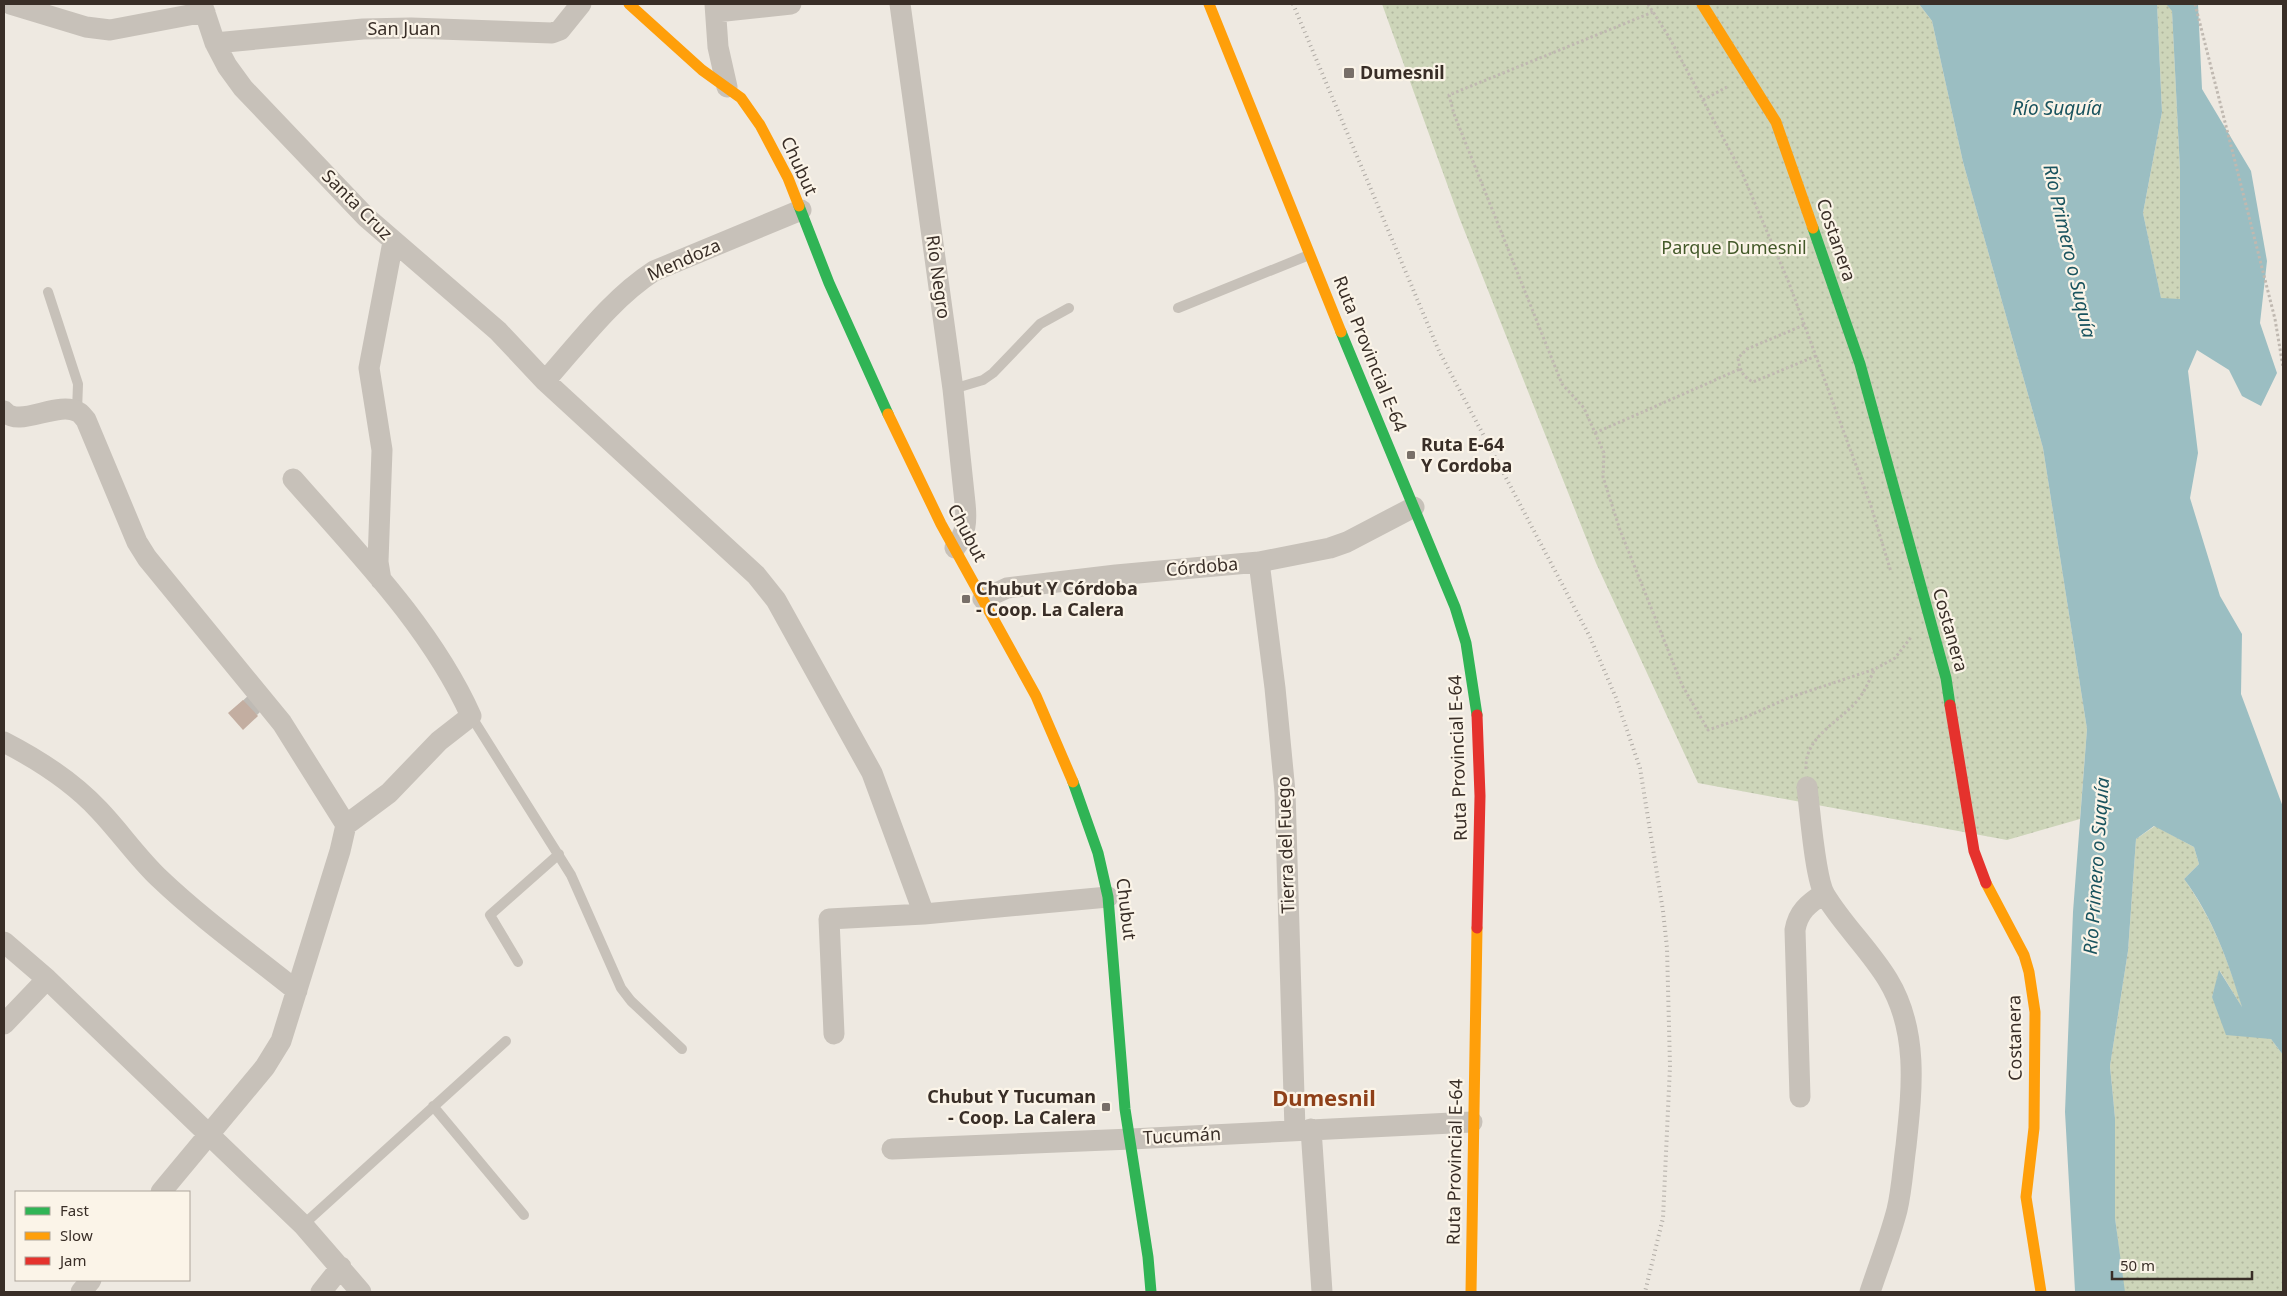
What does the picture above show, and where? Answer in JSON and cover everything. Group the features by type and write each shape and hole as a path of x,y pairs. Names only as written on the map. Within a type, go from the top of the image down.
{"street":[{"path":"10,4 86,27 110,30 203,8"},
{"name":"San Juan","path":"215,43 363,29 411,28 552,33 566,24 581,4"},
{"name":"Chubut","path":"629,4 702,70 741,98 760,124 788,178 839,306 900,440 954,548 1036,696 1065,761 1096,845 1108,897 1125,1109 1148,1258 1151,1292"},
{"path":"726,87 718,47 715,8 791,4"},
{"name":"Río Negro","path":"900,4 953,389 967,520 964,536 954,548"},
{"name":"Ruta Provincial E-64","path":"1209,4 1414,507 1464,633 1473,669 1477,700 1478,848 1472,1122 1471,1292"},
{"name":"Costanera","path":"1702,4 1776,122 1860,364 1946,678 1974,851 1984,878 2024,955 2029,972 2035,1012 2034,1128 2026,1197 2041,1292"},
{"name":"Santa Cruz","path":"203,8 215,43 227,66 243,88 366,217 498,331 545,381 756,575 776,600 872,773 924,914"},
{"name":"Mendoza","path":"545,381 614,304 641,280 654,272 800,210"},
{"path":"381,580 378,562 382,450 369,368 393,242"},
{"path":"4,411 7,415 16,417 61,409 77,411 86,420 137,542 147,558 282,724 346,825"},
{"path":"162,1191 265,1067 281,1041 346,825 389,793 439,742 471,716 459,688 442,660 381,580 293,479"},
{"name":"Córdoba","path":"983,599 1007,588 1116,575 1259,562 1330,548 1347,542 1414,507"},
{"name":"Tierra del Fuego","path":"1259,562 1278,707 1285,792 1303,1129 1322,1292"},
{"path":"4,742 46,765 74,787 98,809 158,876 180,897 297,991"},
{"path":"1807,788 1823,894 1888,980 1900,1006 1908,1031 1912,1093 1901,1184 1897,1210 1870,1292"},
{"path":"1800,1097 1795,930 1797,919 1806,906 1823,894"},
{"path":"834,1034 829,920 924,914 1108,897"},
{"path":"4,942 47,979 303,1225 361,1292"},
{"path":"4,1024 47,979"},
{"name":"Tucumán","path":"892,1148 1131,1140 1303,1129 1472,1122"},
{"path":"321,1292 341,1267"},
{"path":"81,1292 90,1281"}],"lane":[{"path":"1178,308 1310,254"},
{"path":"48,292 78,384 77,411"},
{"path":"953,389 983,380 993,373 1040,324 1069,308"},
{"path":"471,716 559,854 571,876 621,988 631,1001 682,1048"},
{"path":"518,962 490,915 559,854"},
{"path":"303,1225 506,1041"},
{"path":"433,1106 524,1215"}],"path":[{"path":"1648,4 1742,173 1789,283 1871,506 1893,578"},
{"path":"2195,4 2275,319 2283,367"},
{"path":"1653,12 1450,95 1457,123 1562,384 1584,408 1604,453 1604,477 1620,530 1682,685 1708,730 1788,698 1875,669 1895,658 1914,634"},
{"path":"1703,100 1747,76"},
{"path":"1804,325 1746,349 1738,358 1740,369 1744,378 1753,382 1816,356"},
{"path":"1595,433 1740,369"},
{"path":"1807,788 1805,762 1814,741 1860,697 1875,669"}],"green space":[{"name":"Parque Dumesnil","path":"1382,4 1919,4 1932,21 1963,162 2043,448 2087,729 2080,819 2007,840 1698,783 1596,563 1459,217"},
{"path":"2157,4 2166,4 2172,10 2180,170 2181,299 2161,299 2143,213 2162,112"},
{"path":"2155,826 2194,847 2199,864 2184,879 2212,926 2232,975 2243,1009 2220,971 2212,997 2271,1039 2283,1055 2283,1292 2125,1292 2124,1290 2115,1218 2115,1118 2110,1066 2128,951 2136,839"}],"water":[{"name":"Río Suquía","path":"1919,4 2157,4 2162,112 2143,213 2161,298 2180,299 2180,170 2172,11 2166,4 2198,4 2202,89 2251,171 2267,261 2260,323 2277,373 2261,406 2242,396 2229,370 2197,350 2188,371 2198,453 2190,498 2220,596 2242,634 2241,694 2283,807 2283,1055 2271,1039 2226,1035 2212,997 2219,970 2242,1007 2219,940 2203,909 2184,879 2199,864 2194,847 2154,826 2136,839 2128,951 2110,1066 2115,1118 2115,1218 2125,1292 2075,1291 2065,1112 2073,912 2087,729 2043,448 1963,162 1932,21"}],"building":[{"path":"243,700 258,716 243,730 228,713"}],"railway":[{"path":"1293,4 1439,351 1590,637 1616,698 1640,768 1663,911 1667,948 1670,1066 1663,1218 1645,1292"}],"traffic: fast":[{"path":"799,206 829,283 888,414"},
{"path":"1813,228 1860,364 1946,678 1950,705"},
{"path":"1341,332 1455,607 1466,643 1477,715"},
{"path":"1073,782 1098,853 1108,897 1125,1109 1148,1257 1151,1292"}],"traffic: slow":[{"path":"629,4 702,70 741,98 760,125 788,178 799,206"},
{"path":"1209,4 1341,332"},
{"path":"1702,4 1776,122 1813,228"},
{"path":"888,414 941,524 1036,696 1073,782"},
{"path":"1986,883 2024,955 2029,972 2035,1012 2034,1128 2026,1197 2041,1292"},
{"path":"1471,1292 1477,928"}],"traffic: jam":[{"path":"1950,705 1974,851 1986,883"},
{"path":"1477,715 1480,796 1477,928"}],"place":[{"name":"Dumesnil","path":"1349,73"},
{"name":"Ruta E-64 Y Cordoba","path":"1411,455"},
{"name":"Chubut Y Córdoba - Coop. La Calera","path":"966,599"},
{"name":"Chubut Y Tucuman - Coop. La Calera","path":"1106,1107"}],"district":[{"name":"Dumesnil","path":"1324,1098"}],"water label":[{"name":"Río Primero o Suquía","path":"2070,251"},
{"name":"Río Primero o Suquía","path":"2096,866"}]}
